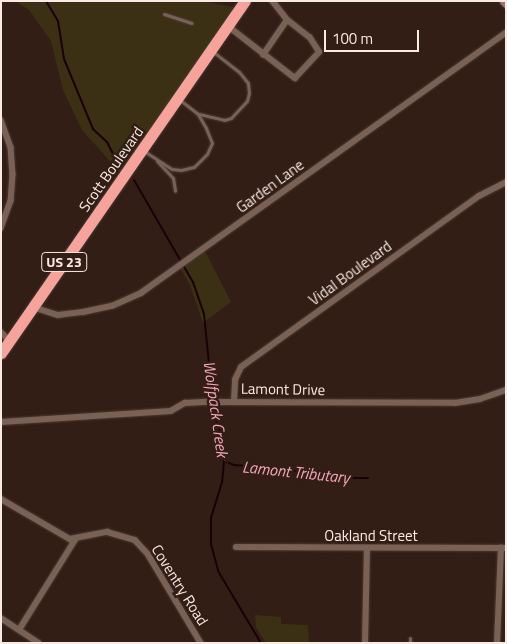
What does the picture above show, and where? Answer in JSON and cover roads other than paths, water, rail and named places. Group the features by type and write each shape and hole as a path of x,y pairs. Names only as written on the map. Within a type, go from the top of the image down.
{"highway":[{"name":"Scott Boulevard","path":"1,354 245,1"}],"street":[{"path":"228,26 262,55 295,78 319,52 310,38 287,20 272,1"},
{"path":"262,55 287,20"},
{"name":"Garden Lane","path":"33,307 58,315 112,306 141,293 506,33"},
{"path":"1,120 10,147 13,174 10,201 1,228"},
{"name":"Vidal Boulevard","path":"234,402 236,376 241,366 471,202 506,182"},
{"path":"1,332 10,340"},
{"name":"Lamont Drive","path":"1,422 172,411 185,403 207,402 455,403 480,399 506,390"},
{"path":"1,499 60,535 75,540 19,630"},
{"name":"Coventry Road","path":"75,540 112,533 139,544 201,643"},
{"name":"Oakland Street","path":"236,547 367,550 504,548"},
{"path":"497,643 504,548"},
{"path":"365,643 367,550"},
{"path":"1,618 39,643"}],"lane":[{"path":"164,14 192,23"},
{"path":"198,114 232,118 247,101 249,93 248,84 239,72 211,50"},
{"path":"142,150 157,160 181,170 201,162 212,143 198,114 178,98"},
{"path":"157,160 159,167 173,178 175,191"},
{"path":"499,608 506,608"},
{"path":"410,638 410,643"}],"waterway":[{"name":"Wolfpack Creek","path":"46,1 58,21 64,59 93,129 107,142 118,164"},
{"name":"Wolfpack Creek","path":"134,180 193,282 204,314 214,414 221,433 224,461 222,482 211,518 211,544 218,571 261,643"},
{"name":"Lamont Tributary","path":"224,461 234,465 323,473 339,478 368,478"}]}
